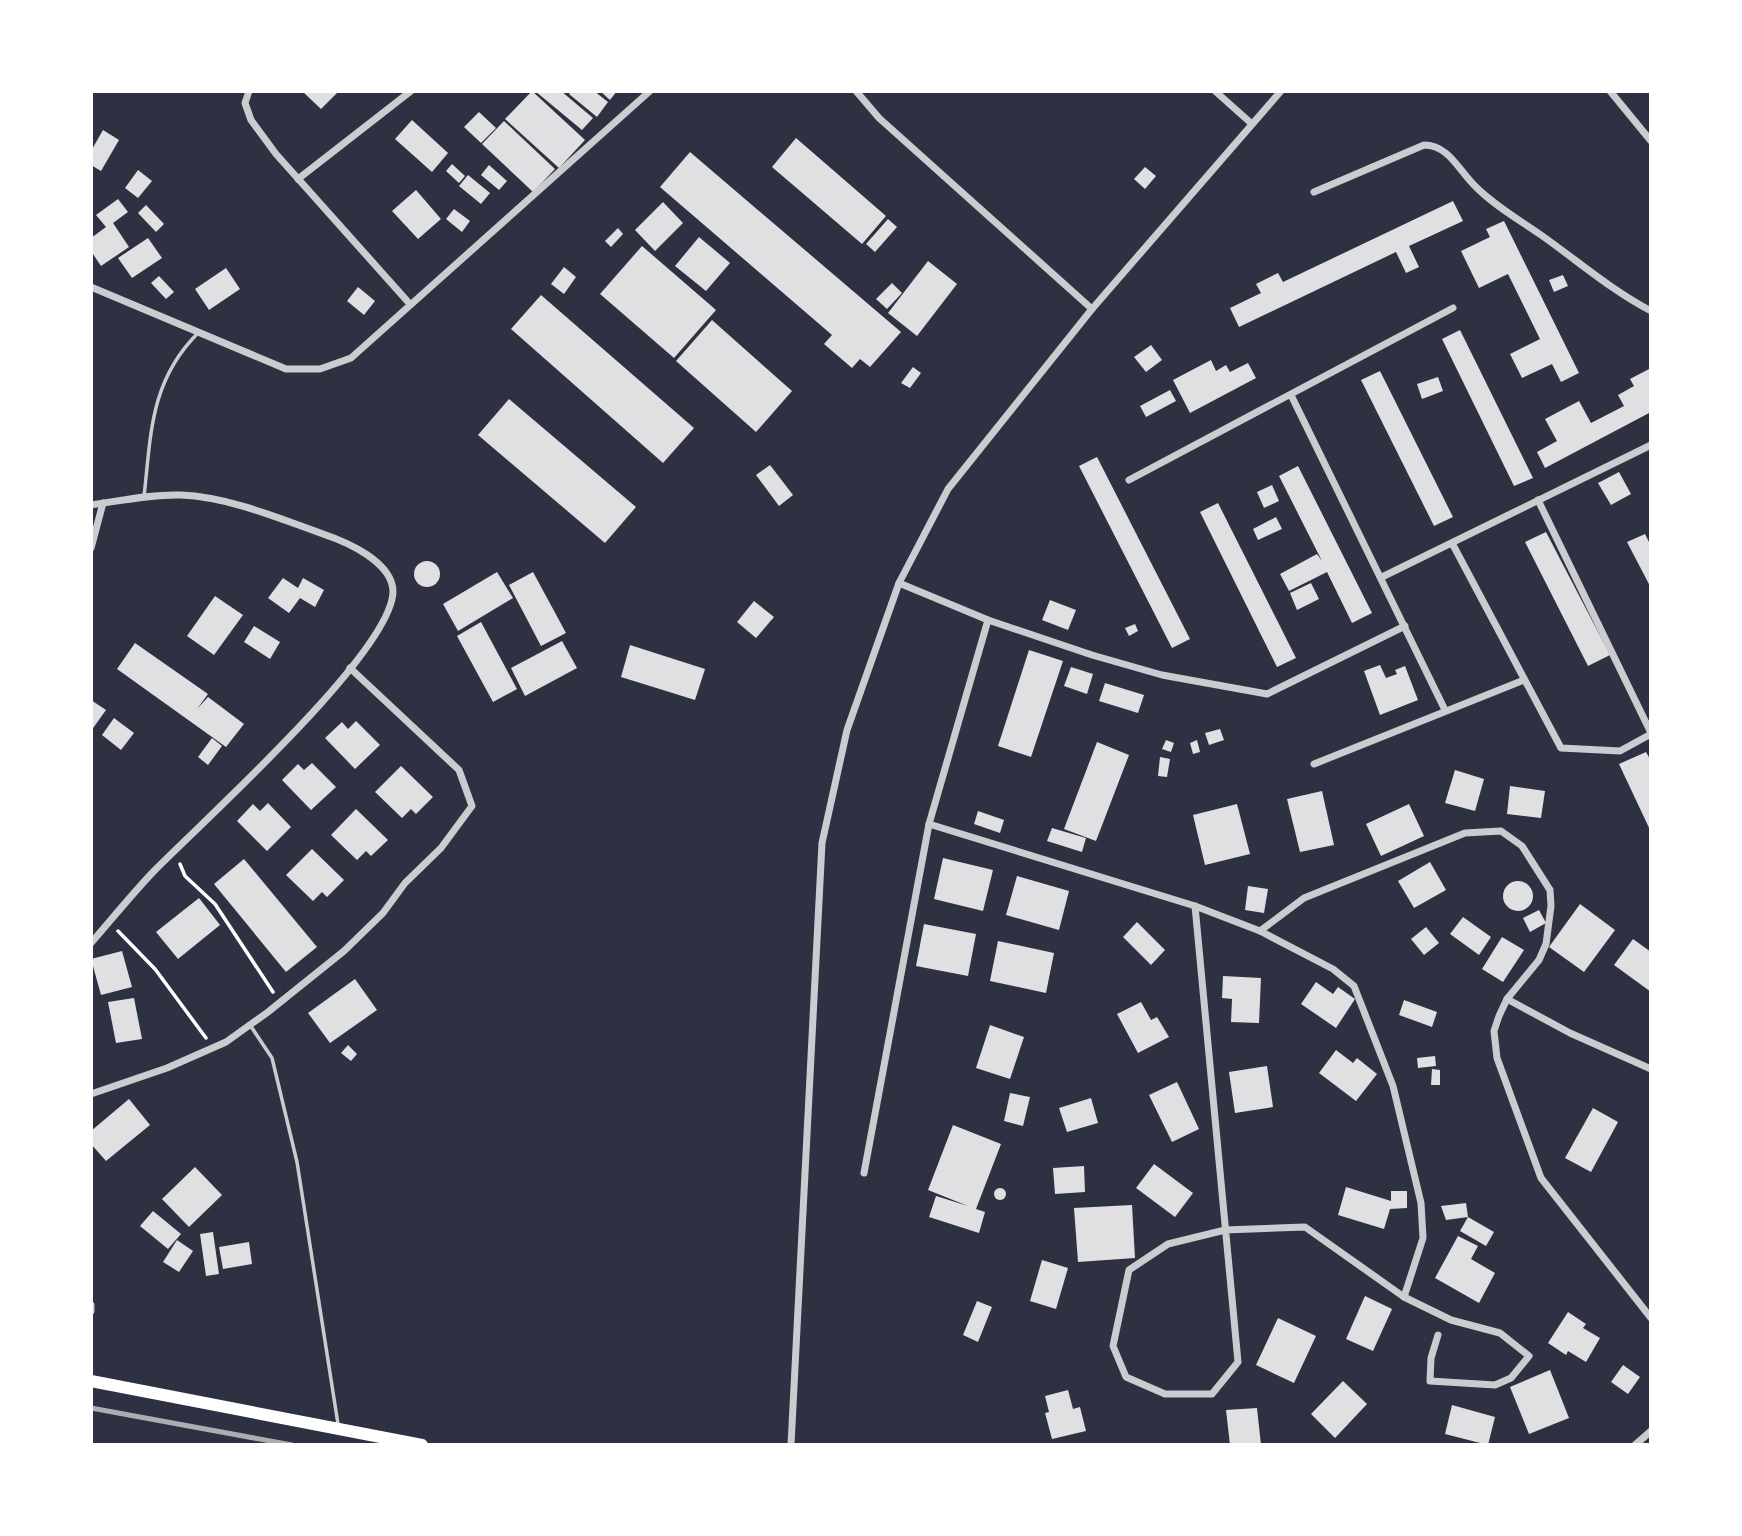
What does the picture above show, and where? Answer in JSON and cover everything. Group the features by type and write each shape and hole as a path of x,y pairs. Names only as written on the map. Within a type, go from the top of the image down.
{"main road":[{"path":"91,1381 422,1445"}],"street":[{"path":"249,91 245,103 251,120 298,178 409,303"},
{"path":"298,178 411,91"},
{"path":"91,287 286,369 320,369 351,358 409,303 650,91"},
{"path":"856,91 878,118 1092,309"},
{"path":"1214,91 1252,124"},
{"path":"791,1445 822,843 847,730 899,583 948,489 1092,309 1281,91"},
{"path":"1610,91 1651,141"},
{"path":"1314,192 1424,145 1435,145 1449,154 1475,186 1502,209 1622,296 1651,311"},
{"path":"1129,480 1453,308"},
{"path":"1292,395 1446,710"},
{"path":"1382,577 1651,445"},
{"path":"91,505 181,495 253,509 342,541 382,567 393,589 390,611 350,668 241,788 175,852 91,943"},
{"path":"1452,543 1561,748 1620,751 1651,734 1538,500"},
{"path":"91,548 103,503"},
{"path":"899,583 988,620 1092,655 1162,675 1267,694 1405,626"},
{"path":"864,1173 929,824 988,620"},
{"path":"91,1094 167,1068 213,1048 281,1002 344,951 383,914 405,883 441,848 472,806 459,770 350,668"},
{"path":"1314,764 1524,680"},
{"path":"929,824 1195,906 1260,932 1333,969 1354,986 1363,1003 1393,1086 1421,1203 1423,1238 1404,1297"},
{"path":"1260,932 1304,898 1465,833 1501,831 1522,846 1550,890 1551,906 1546,944 1539,960 1507,999 1494,1031 1497,1058 1541,1178 1651,1318"},
{"path":"1195,906 1225,1230 1238,1362 1212,1394 1165,1394 1126,1377 1113,1346 1129,1270 1168,1244 1225,1230 1305,1227 1404,1297 1451,1320 1500,1333 1529,1356 1511,1378 1495,1385 1430,1381 1431,1358 1438,1335"},
{"path":"1507,999 1570,1033 1651,1069"},
{"path":"91,1305 91,1311"},
{"path":"1635,1445 1651,1431"}],"lane":[{"path":"144,499 155,404 177,355 198,333"},
{"path":"250,1025 272,1058 297,1162 339,1430"}],"path":[{"path":"175,852 185,876 215,904 281,1002"},
{"path":"110,922 155,970 213,1048"}],"building":[{"path":"302,91 339,91 321,109"},
{"path":"532,91 585,140 559,168 505,119"},
{"path":"535,91 561,91 593,118 582,130"},
{"path":"571,91 594,91 608,102 597,117 569,94"},
{"path":"600,91 617,91 610,100"},
{"path":"479,112 496,128 481,143 464,127"},
{"path":"412,120 448,153 432,172 395,139"},
{"path":"504,121 555,169 533,192 482,144"},
{"path":"103,130 119,140 101,171 91,165 91,151"},
{"path":"796,138 886,216 862,244 772,167"},
{"path":"690,152 901,332 870,367 860,359 852,368 824,344 832,335 660,187"},
{"path":"452,164 465,176 459,183 446,171"},
{"path":"489,165 507,181 499,190 481,175"},
{"path":"1145,167 1156,176 1145,189 1134,179"},
{"path":"138,170 152,181 138,198 125,188"},
{"path":"468,175 490,193 481,204 459,186"},
{"path":"416,190 441,219 418,239 392,211"},
{"path":"118,199 128,212 113,223 129,247 101,266 91,251 91,238 106,227 96,215"},
{"path":"1453,201 1463,221 1409,246 1419,267 1406,273 1396,252 1239,327 1230,308 1261,293 1256,284 1278,273 1283,282"},
{"path":"663,202 683,223 655,251 635,230"},
{"path":"146,205 164,224 156,232 138,213"},
{"path":"454,209 470,221 462,232 446,219"},
{"path":"888,219 897,227 875,252 866,244"},
{"path":"1504,221 1579,373 1561,382 1552,364 1522,378 1510,354 1540,339 1508,274 1479,288 1461,251 1490,237 1486,229"},
{"path":"618,228 623,234 611,247 605,241"},
{"path":"699,237 730,263 706,291 675,266"},
{"path":"148,238 162,258 132,278 118,258"},
{"path":"642,246 716,310 674,358 600,294"},
{"path":"928,261 957,284 917,336 888,313"},
{"path":"564,267 576,277 564,294 551,284"},
{"path":"226,268 240,289 209,310 195,289"},
{"path":"1563,275 1568,286 1554,292 1549,280"},
{"path":"159,276 174,292 166,299 151,283"},
{"path":"892,283 902,293 887,309 876,299"},
{"path":"358,287 375,301 364,315 347,301"},
{"path":"541,295 694,428 663,463 511,329"},
{"path":"712,320 792,391 756,432 676,361"},
{"path":"1460,330 1533,478 1514,486 1442,339"},
{"path":"1151,345 1162,360 1146,372 1134,357"},
{"path":"1211,360 1216,371 1226,365 1230,372 1248,363 1256,378 1190,413 1173,380"},
{"path":"913,367 921,373 910,388 901,383"},
{"path":"1651,368 1651,412 1545,468 1537,452 1557,441 1545,419 1579,401 1591,423 1624,406 1618,395 1634,386 1630,379"},
{"path":"1380,371 1453,517 1434,526 1361,380"},
{"path":"1438,377 1443,391 1422,399 1417,384"},
{"path":"1170,390 1176,401 1146,417 1140,406"},
{"path":"509,399 636,507 605,543 478,435"},
{"path":"1097,457 1190,639 1172,648 1079,466"},
{"path":"770,465 793,495 779,506 756,475"},
{"path":"1298,466 1372,613 1352,623 1327,572 1289,591 1280,574 1317,554 1322,561 1279,476"},
{"path":"1619,472 1631,494 1611,505 1598,483"},
{"path":"1272,485 1279,501 1264,508 1257,492"},
{"path":"1218,503 1296,658 1277,667 1200,512"},
{"path":"1276,517 1282,529 1258,540 1253,529"},
{"path":"1546,532 1610,655 1588,666 1525,542"},
{"path":"1645,534 1651,546 1651,588 1627,542"},
{"path":"427,561 436,565 440,574 436,583 427,587 418,583 414,574 418,565"},
{"path":"497,572 513,598 458,631 443,604"},
{"path":"533,572 566,633 541,646 509,585"},
{"path":"283,578 298,588 303,578 324,590 315,607 300,598 289,613 268,598"},
{"path":"1311,583 1319,599 1297,610 1290,593"},
{"path":"215,596 243,615 214,655 187,636"},
{"path":"1050,600 1076,610 1068,630 1042,620"},
{"path":"754,601 774,617 756,638 737,622"},
{"path":"481,622 517,689 493,702 457,636"},
{"path":"1135,624 1138,631 1129,636 1125,628"},
{"path":"254,626 280,642 270,659 244,642"},
{"path":"562,641 577,668 525,696 511,668"},
{"path":"135,643 208,694 197,709 208,697 244,724 226,747 117,669"},
{"path":"630,645 705,669 695,700 621,677"},
{"path":"1029,650 1063,661 1031,757 998,746"},
{"path":"1380,665 1386,678 1397,674 1395,670 1405,666 1418,700 1380,715 1364,671"},
{"path":"1071,667 1093,674 1087,694 1064,686"},
{"path":"1105,683 1144,695 1138,713 1099,701"},
{"path":"91,700 106,710 91,731"},
{"path":"114,718 134,733 121,750 102,735"},
{"path":"356,721 380,745 355,769 325,738 342,722 348,729"},
{"path":"1220,729 1224,740 1209,745 1205,733"},
{"path":"212,738 222,746 208,765 198,757"},
{"path":"1166,740 1174,743 1171,752 1162,749"},
{"path":"1197,740 1200,752 1193,754 1190,743"},
{"path":"1097,742 1129,755 1096,841 1064,829"},
{"path":"1646,752 1651,761 1651,832 1619,764"},
{"path":"1160,757 1170,759 1167,777 1158,776"},
{"path":"312,763 336,787 311,810 282,780 298,764 304,770"},
{"path":"401,766 433,797 416,814 411,809 402,818 375,792"},
{"path":"1455,770 1484,779 1475,811 1445,803"},
{"path":"1510,786 1545,791 1541,818 1507,814"},
{"path":"1322,791 1334,845 1300,852 1287,799"},
{"path":"268,803 291,827 267,851 237,821 253,804 260,811"},
{"path":"1237,804 1250,854 1205,865 1193,815"},
{"path":"1409,804 1424,836 1381,856 1366,824"},
{"path":"356,809 388,840 371,856 366,851 357,860 331,835"},
{"path":"978,811 1004,820 1000,833 974,824"},
{"path":"1052,828 1086,838 1082,852 1047,841"},
{"path":"312,849 344,880 327,897 322,892 313,901 286,875"},
{"path":"943,858 993,870 983,911 934,899"},
{"path":"244,859 317,947 286,972 214,884"},
{"path":"1430,862 1446,890 1414,908 1398,881"},
{"path":"1017,876 1069,891 1059,930 1006,915"},
{"path":"1518,881 1529,885 1533,896 1529,907 1518,911 1507,907 1503,896 1507,885"},
{"path":"1248,886 1268,889 1264,913 1245,910"},
{"path":"199,898 220,925 178,959 156,932"},
{"path":"1580,904 1615,930 1584,972 1549,947"},
{"path":"1539,910 1546,923 1530,932 1523,918"},
{"path":"1463,917 1491,937 1479,955 1450,934"},
{"path":"1137,922 1165,950 1151,965 1123,937"},
{"path":"924,924 976,934 968,976 916,966"},
{"path":"1426,927 1439,943 1424,955 1411,939"},
{"path":"1502,937 1524,950 1503,982 1482,969"},
{"path":"1633,939 1651,952 1651,992 1614,965"},
{"path":"998,941 1054,953 1046,993 990,981"},
{"path":"122,951 132,987 101,995 91,959"},
{"path":"1223,976 1261,978 1259,1023 1231,1022 1232,999 1222,998"},
{"path":"355,979 377,1010 330,1043 308,1013"},
{"path":"1316,982 1333,994 1338,987 1355,999 1336,1028 1301,1004"},
{"path":"134,998 142,1039 116,1043 108,1002"},
{"path":"1404,1000 1437,1012 1432,1027 1399,1015"},
{"path":"1141,1002 1151,1020 1157,1017 1169,1037 1138,1053 1117,1014"},
{"path":"990,1025 1024,1037 1010,1079 976,1068"},
{"path":"348,1045 357,1054 351,1061 341,1053"},
{"path":"1336,1050 1353,1063 1357,1058 1377,1074 1356,1101 1319,1073"},
{"path":"1435,1056 1436,1066 1418,1068 1417,1058"},
{"path":"1267,1066 1273,1107 1235,1113 1229,1072"},
{"path":"1432,1069 1440,1070 1440,1085 1431,1085"},
{"path":"1177,1082 1199,1129 1172,1142 1149,1095"},
{"path":"1010,1093 1030,1097 1023,1126 1004,1121"},
{"path":"1091,1098 1098,1123 1067,1132 1059,1108"},
{"path":"129,1099 150,1125 106,1161 91,1144 91,1131"},
{"path":"1593,1108 1618,1122 1591,1172 1565,1158"},
{"path":"953,1125 1001,1144 976,1209 985,1212 979,1233 929,1217 936,1196 968,1206 928,1190"},
{"path":"1154,1164 1193,1193 1175,1217 1136,1188"},
{"path":"1084,1166 1085,1192 1055,1194 1053,1168"},
{"path":"195,1167 222,1195 189,1227 162,1199"},
{"path":"1346,1187 1391,1201 1391,1191 1407,1191 1407,1208 1390,1209 1384,1229 1338,1215"},
{"path":"1000,1188 1006,1194 1000,1200 994,1194"},
{"path":"1466,1203 1468,1217 1446,1220 1441,1206"},
{"path":"1132,1205 1135,1258 1078,1262 1074,1208"},
{"path":"153,1211 181,1234 168,1249 140,1226"},
{"path":"1468,1217 1494,1232 1486,1246 1460,1231"},
{"path":"213,1232 219,1274 206,1276 200,1234"},
{"path":"1458,1236 1478,1246 1471,1259 1495,1273 1479,1303 1435,1278"},
{"path":"177,1240 193,1251 179,1272 163,1262"},
{"path":"249,1242 252,1264 223,1269 219,1247"},
{"path":"1042,1260 1068,1268 1056,1309 1030,1301"},
{"path":"1365,1296 1392,1309 1373,1351 1346,1339"},
{"path":"977,1301 992,1307 978,1342 963,1335"},
{"path":"1568,1312 1586,1324 1583,1328 1600,1338 1586,1362 1568,1351 1566,1355 1548,1343"},
{"path":"1278,1318 1316,1336 1294,1383 1256,1365"},
{"path":"1623,1365 1640,1377 1628,1394 1611,1382"},
{"path":"1550,1370 1569,1418 1529,1434 1510,1387"},
{"path":"1343,1381 1367,1404 1335,1438 1311,1414"},
{"path":"1068,1390 1073,1409 1080,1407 1086,1431 1052,1439 1045,1413 1049,1412 1045,1396"},
{"path":"1452,1405 1495,1417 1488,1445 1445,1434"},
{"path":"1257,1408 1261,1445 1230,1445 1226,1410"}],"railway":[{"path":"91,1408 292,1445"}]}
